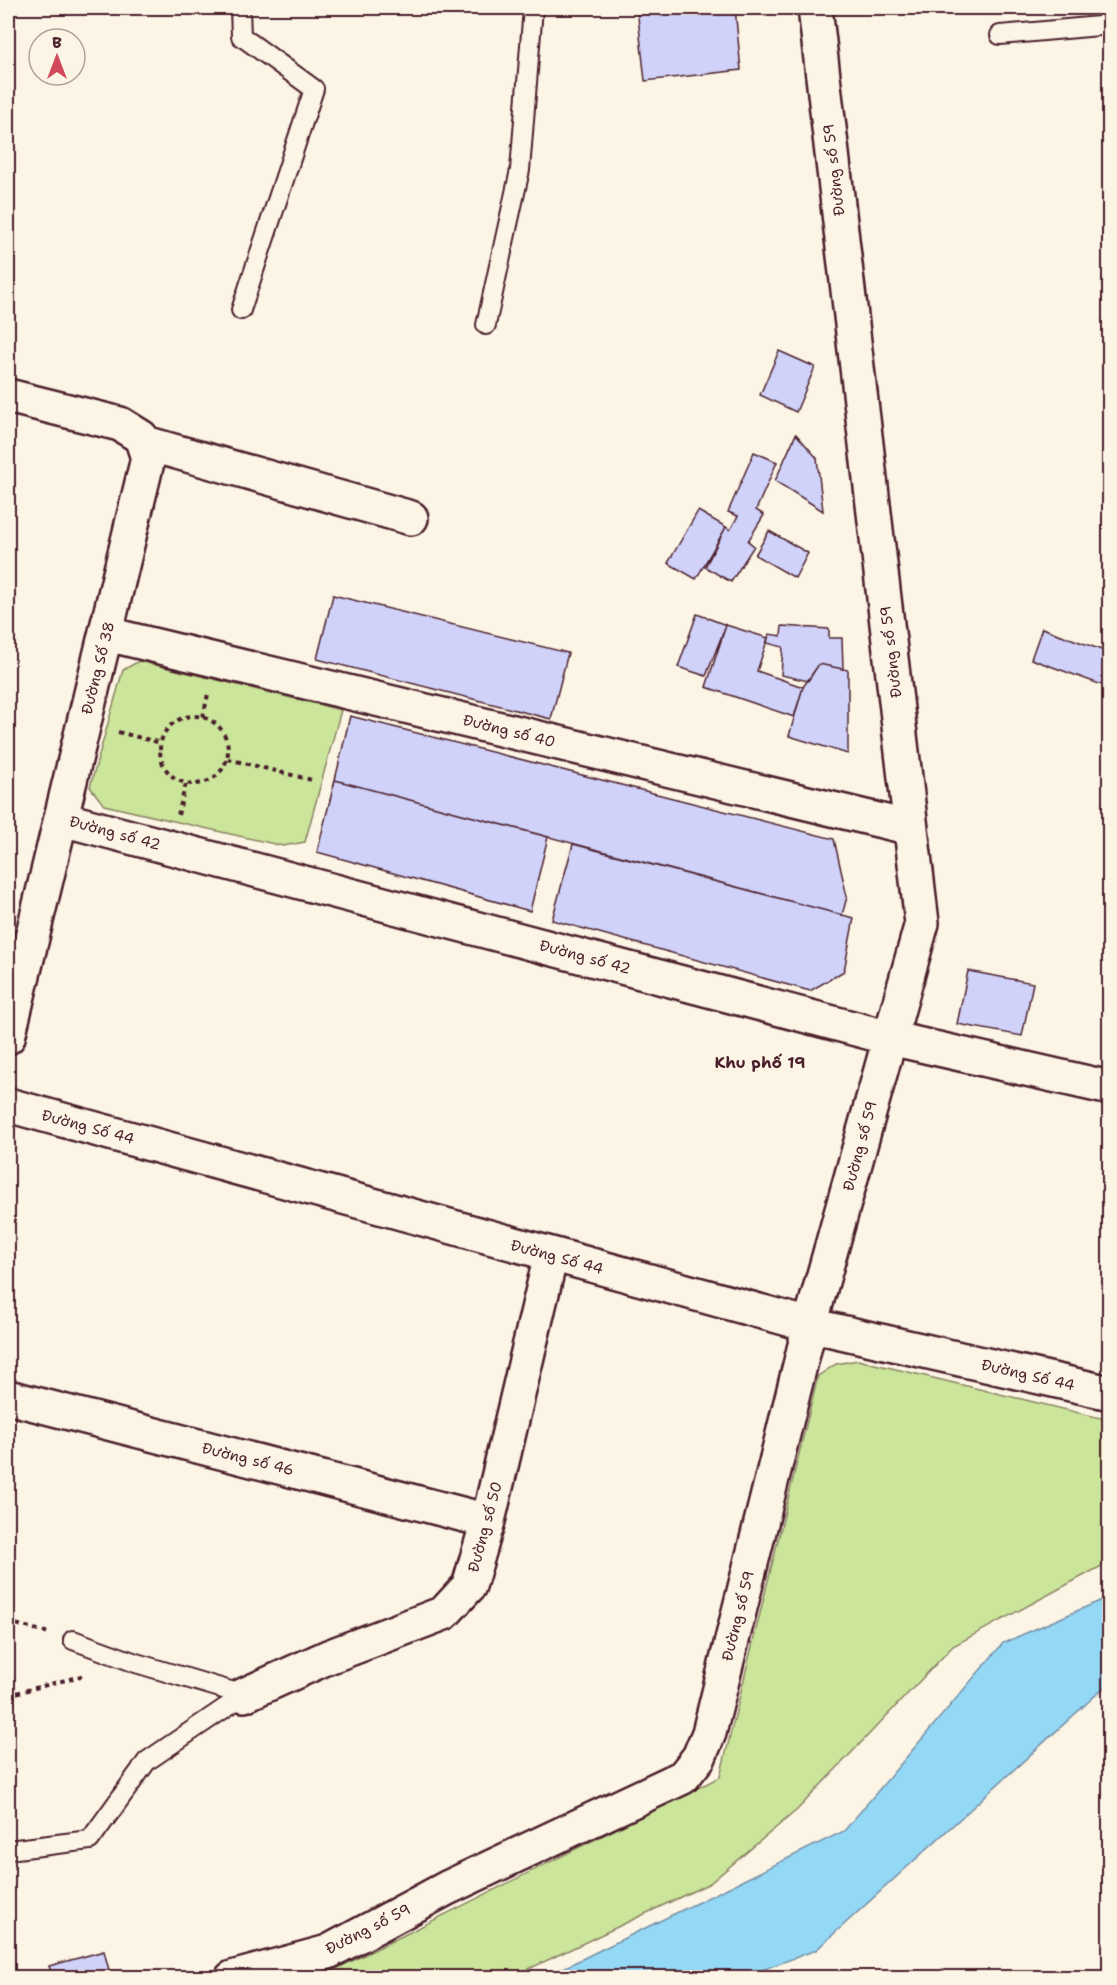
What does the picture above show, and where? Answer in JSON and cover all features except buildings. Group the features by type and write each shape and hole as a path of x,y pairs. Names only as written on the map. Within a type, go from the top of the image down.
{"street":[{"name":"Đường số 59","path":"232,1977 328,1952 447,1888 683,1777 699,1757 709,1733 810,1325 922,923 815,8"},
{"path":"8,396 120,424 141,437 145,443 411,518"},
{"name":"Đường Số 38","path":"8,1036 144,482 148,458 145,443"},
{"name":"Đường số 40","path":"107,634 911,828"},
{"name":"Đường số 42","path":"62,819 890,1038 1110,1088"},
{"name":"Đường Số 44","path":"8,1105 810,1325 1110,1393"},
{"name":"Đường số 50","path":"243,1695 328,1657 444,1613 469,1586 488,1521 551,1255"},
{"name":"Đường số 46","path":"8,1397 488,1521"}],"lane":[{"path":"240,8 241,36 314,89 241,310"},
{"path":"486,325 520,170 533,8"},
{"path":"1000,34 1110,26"},
{"path":"73,1640 136,1663 243,1695"},
{"path":"8,1851 90,1839 147,1761 243,1695"}],"path":[{"path":"203,717 220,728 226,738 228,759 216,777 207,782 186,783 166,770 161,759 161,742 170,726 180,719 203,717"},
{"path":"85,723 161,742"},
{"path":"228,759 312,780"},
{"path":"8,1622 73,1640"},
{"path":"8,1695 136,1663"}],"green space":[{"path":"139,661 341,710 305,842 283,846 104,805 90,787 123,670"},
{"path":"858,1360 1109,1420 1109,1562 953,1646 797,1810 710,1883 512,1977 327,1977 326,1974 720,1777 818,1376 836,1364"}],"water":[{"path":"1109,1597 1109,1683 816,1950 743,1977 545,1977 844,1831 1003,1643"}],"district":[{"name":"Khu phố 19","path":"760,1062"}]}
